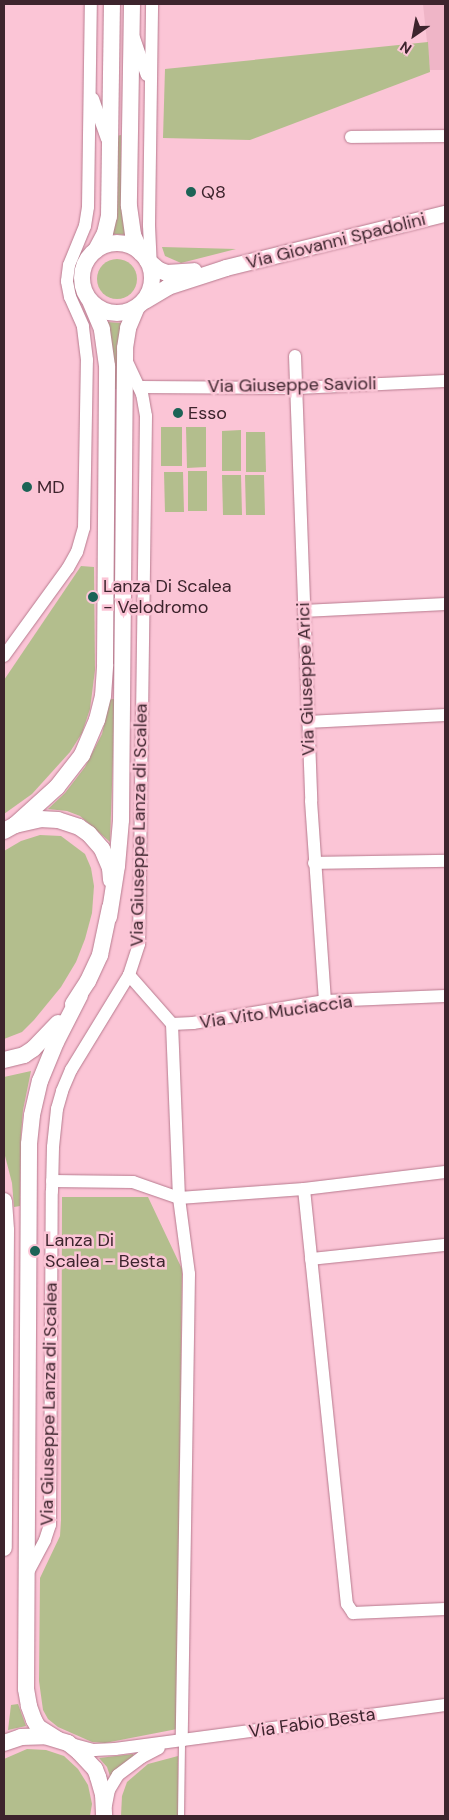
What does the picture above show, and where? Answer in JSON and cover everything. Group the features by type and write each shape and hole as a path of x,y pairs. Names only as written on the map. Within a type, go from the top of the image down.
{"street":[{"path":"4,656 68,568 77,552 84,528 87,348 83,326 70,297 67,280 69,265 85,226 88,207 91,4"},
{"path":"10,828 70,771 82,755 97,720 102,696 105,664 106,349 99,320 83,287 82,276 85,265 105,233 109,216 112,4"},
{"path":"132,4 129,206 133,235 147,261"},
{"path":"90,301 103,311 115,314 130,312 141,305 152,282 147,261 152,4"},
{"path":"131,27 146,71 150,92"},
{"path":"90,82 91,93 107,138 110,161"},
{"path":"351,138 445,136"},
{"name":"Via Giovanni Spadolini","path":"141,305 168,287 226,268 445,214"},
{"path":"96,250 107,244 121,242 130,245 147,261"},
{"name":"Via Giovanni Spadolini","path":"147,261 159,270 172,274 226,268"},
{"name":"Via Giuseppe Lanza di Scalea","path":"109,917 117,866 120,820 125,354 127,332 141,305"},
{"name":"Via Giuseppe Lanza di Scalea","path":"27,1574 45,1540 50,1525 52,1181 55,1125 62,1091 80,1055 129,975 139,944 146,405 125,354"},
{"name":"Via Giuseppe Arici","path":"295,356 314,863 325,1001"},
{"name":"Via Giuseppe Savioli","path":"139,387 297,388 445,381"},
{"path":"86,482 107,482"},
{"path":"304,611 445,604"},
{"path":"308,722 445,715"},
{"path":"4,1060 24,1055 44,1040 80,995 100,955 109,917 110,868 96,842 79,827 58,820 40,819 10,828"},
{"path":"314,863 445,861"},
{"path":"129,975 172,1024 179,1198 189,1274 180,1741"},
{"name":"Via Giuseppe Lanza di Scalea","path":"80,995 43,1072 35,1099 29,1144 27,1699 38,1727 79,1752 95,1769 101,1785 104,1813"},
{"name":"Via Vito Muciaccia","path":"172,1024 193,1023 325,1001 445,996"},
{"path":"52,1181 133,1182 179,1198 304,1189 445,1172"},
{"path":"304,1189 347,1604 353,1613 445,1609"},
{"path":"4,1201 6,1230 4,1548"},
{"path":"311,1259 445,1245"},
{"name":"Via Fabio Besta","path":"62,1741 104,1750 445,1705"},
{"path":"4,1743 32,1736 62,1741"},
{"name":"Via Fabio Besta","path":"104,1813 109,1790 123,1770 152,1751 180,1741"}],"lane":[{"path":"180,1741 181,1816"}],"shaded area":[{"path":"423,4 445,4 445,70 430,70"}],"green space":[{"path":"428,42 430,72 250,140 163,138 165,69"},
{"path":"121,135 121,195 129,235 113,234 117,136"},
{"path":"162,247 236,249 181,263 165,256"},
{"path":"117,259 131,265 137,279 131,293 117,299 103,293 97,279 103,265"},
{"path":"107,322 121,323 118,389 114,389"},
{"path":"161,427 182,427 182,466 161,466"},
{"path":"186,427 206,427 206,467 187,468"},
{"path":"241,430 241,471 222,471 222,431"},
{"path":"246,432 265,432 266,472 246,472"},
{"path":"188,471 207,471 207,511 188,511"},
{"path":"164,472 183,472 184,512 165,512"},
{"path":"222,475 241,475 242,515 223,515"},
{"path":"245,475 264,475 265,515 246,515"},
{"path":"81,566 94,567 95,670 90,709 82,733 70,752 32,794 4,814 4,680"},
{"path":"110,699 115,699 110,842 80,816 67,811 48,809 65,793 85,767 102,734"},
{"path":"40,835 61,836 85,854 91,868 94,886 92,913 76,962 61,987 22,1032 4,1039 4,851 21,841"},
{"path":"31,1071 23,1110 21,1134 20,1206 14,1207 12,1183 4,1152 4,1077"},
{"path":"62,1197 148,1197 182,1269 177,1729 105,1743 92,1742 58,1727 48,1719 43,1710 39,1681 40,1578 60,1536 61,1520"},
{"path":"18,1704 26,1726 8,1730 11,1705"},
{"path":"27,1749 46,1750 64,1756 78,1769 88,1785 92,1804 90,1816 4,1816 4,1759"},
{"path":"133,1754 134,1756 110,1776 107,1767 99,1758"},
{"path":"178,1756 178,1816 121,1816 122,1796 127,1782 148,1764"}],"place":[{"name":"Q8","path":"191,192"},
{"name":"Esso","path":"178,413"},
{"name":"MD","path":"27,487"},
{"name":"Lanza Di Scalea - Velodromo","path":"93,597"},
{"name":"Lanza Di Scalea - Besta","path":"35,1251"}]}
